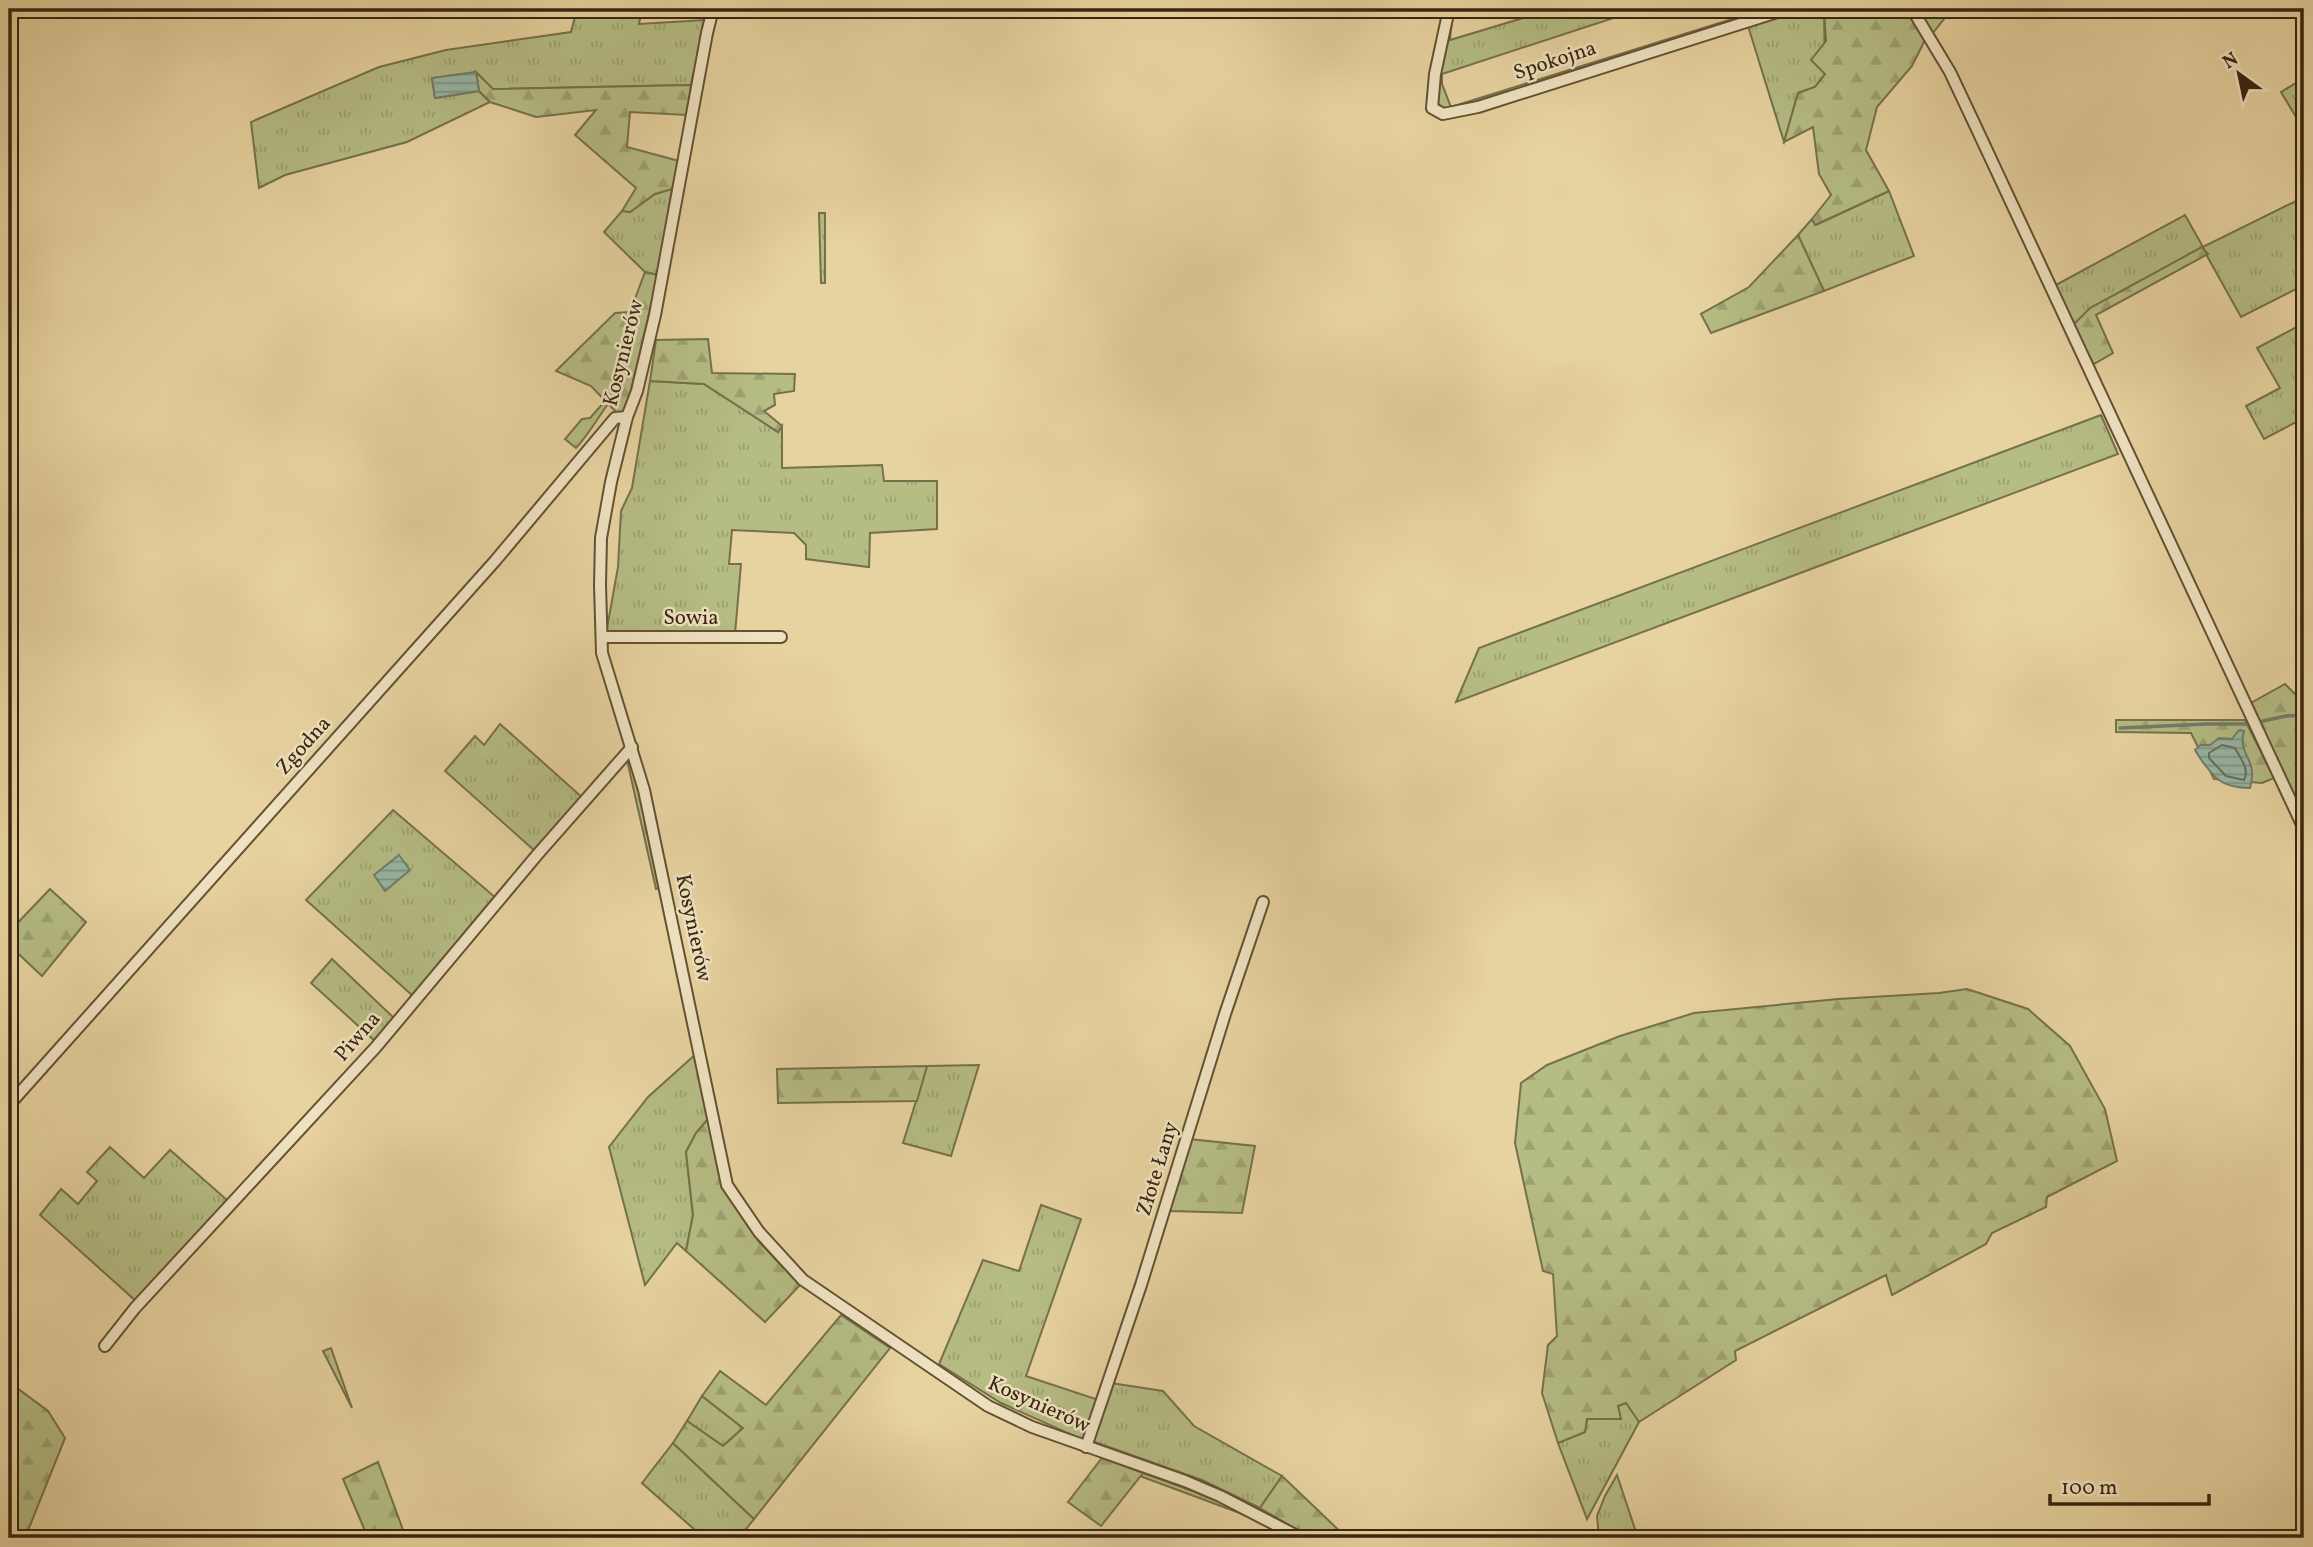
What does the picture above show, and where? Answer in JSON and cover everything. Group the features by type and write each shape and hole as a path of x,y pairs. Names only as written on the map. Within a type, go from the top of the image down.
{"street":[{"name":"Kosynierów","path":"713,9 655,315 611,482 601,538 600,585 602,653 632,747 666,887 727,1185 759,1232 803,1280 988,1406 1032,1427 1220,1496 1301,1538"},
{"name":"Spokojna","path":"1449,9 1435,74 1432,108 1443,114 1478,107 1787,9"},
{"path":"1912,9 1930,37 1975,125 2304,829"},
{"name":"Zgodna","path":"9,1105 495,561 615,418 628,417"},
{"name":"Sowia","path":"602,637 780,638"},
{"name":"Piwna","path":"105,1346 135,1308 376,1047 537,855 632,747"},
{"name":"Złote Łany","path":"1086,1447 1141,1285 1225,1014 1264,902"}],"green space":[{"path":"577,9 642,9 639,24 705,20 691,85 492,89 476,72 432,78 435,98 479,91 490,102 407,142 285,175 259,188 251,122 379,67 446,50 571,32"},
{"path":"1453,9 1450,40 1553,9 1641,9 1442,74 1442,84 1451,107 1764,9 1781,9 1447,111 1436,98 1435,87"},
{"path":"1800,9 1824,9 1825,74 1815,87 1798,93 1784,142 1748,26"},
{"path":"1824,9 1908,9 1926,38 1912,66 1877,107 1866,150 1889,191 1815,225 1812,219 1831,195 1819,174 1813,127 1784,142 1798,93 1815,87 1825,74 1811,60 1826,41"},
{"path":"1917,9 1952,9 1932,34"},
{"path":"476,72 493,89 691,85 687,115 630,112 627,147 679,161 672,189 655,194 630,212 622,211 636,188 575,135 596,110 536,117 490,102 479,91"},
{"path":"2304,78 2304,113 2296,117 2281,92"},
{"path":"672,189 658,275 645,272 604,232 622,211 630,212 655,194"},
{"path":"1889,191 1914,256 1824,291 1798,235 1812,219 1816,225"},
{"path":"2304,197 2304,285 2241,317 2202,247 2072,326 2054,286 2185,215 2203,247"},
{"path":"819,213 825,213 825,283 821,283"},
{"path":"1798,235 1824,291 1711,333 1701,314 1749,287"},
{"path":"2202,247 2208,254 2096,315 2113,353 2092,365 2072,326 2090,308"},
{"path":"645,272 658,275 627,407 619,415 591,386 556,371 615,313 630,312"},
{"path":"2304,323 2304,418 2264,439 2246,406 2280,388 2257,348"},
{"path":"708,339 712,373 795,374 794,391 774,394 775,405 764,411 782,426 778,432 704,384 650,381 656,340"},
{"path":"650,381 704,384 778,432 782,426 782,468 882,465 884,481 937,481 937,529 870,533 869,567 806,559 806,545 794,533 732,530 729,564 741,564 735,634 606,634 618,567 621,511 632,488"},
{"path":"606,400 608,404 576,448 565,439 582,419 590,418"},
{"path":"2101,415 2118,454 1456,702 1479,648"},
{"path":"2285,684 2304,703 2304,800 2297,805 2251,703"},
{"path":"2116,720 2245,720 2274,778 2262,783 2214,779 2191,733 2116,732"},
{"path":"500,724 584,799 535,851 445,771 475,736 484,745"},
{"path":"631,753 663,887 656,889 627,760"},
{"path":"393,810 496,898 413,996 306,900"},
{"path":"50,889 86,922 42,976 9,945 9,932"},
{"path":"332,959 395,1019 376,1042 311,983"},
{"path":"1967,989 2028,1009 2070,1046 2105,1109 2117,1161 2047,1197 2046,1207 1992,1233 1986,1244 1892,1295 1886,1275 1735,1351 1736,1360 1639,1422 1626,1403 1618,1406 1621,1419 1587,1419 1585,1432 1558,1443 1542,1393 1548,1345 1557,1336 1553,1274 1543,1271 1515,1143 1521,1083 1547,1065 1620,1036 1694,1013"},
{"path":"697,1053 708,1119 696,1133 686,1152 693,1215 686,1251 677,1243 645,1285 609,1147 648,1097"},
{"path":"979,1065 951,1156 903,1143 927,1066"},
{"path":"927,1066 917,1101 778,1103 777,1069"},
{"path":"708,1119 724,1188 759,1242 800,1285 765,1322 686,1251 693,1215 686,1152 696,1133"},
{"path":"1189,1139 1255,1146 1242,1213 1170,1211"},
{"path":"110,1147 144,1178 170,1150 227,1200 137,1302 40,1215 61,1189 78,1204 97,1181 87,1172"},
{"path":"1041,1205 1081,1219 1026,1376 1099,1400 1083,1440 1001,1403 939,1364 983,1260 1019,1271"},
{"path":"841,1315 890,1348 754,1519 673,1443 687,1421 723,1446 743,1428 702,1396 720,1371 766,1405"},
{"path":"331,1348 352,1408 323,1351"},
{"path":"9,1382 48,1411 65,1438 25,1538 9,1538"},
{"path":"1111,1383 1163,1391 1194,1426 1282,1476 1260,1508 1202,1480 1092,1441"},
{"path":"702,1396 743,1428 723,1446 687,1421"},
{"path":"1627,1402 1639,1422 1587,1519 1558,1443 1585,1432 1587,1419 1620,1418 1618,1406"},
{"path":"673,1443 754,1519 739,1538 704,1538 642,1483"},
{"path":"1102,1458 1143,1473 1101,1526 1068,1502"},
{"path":"378,1462 406,1538 368,1538 343,1479"},
{"path":"1143,1473 1228,1504 1264,1522 1140,1476"},
{"path":"1617,1475 1638,1538 1599,1538 1597,1516"},
{"path":"1282,1476 1347,1538 1311,1538 1260,1508"}],"water":[{"path":"476,72 479,91 435,98 432,78"},
{"path":"2239,730 2244,731 2243,746 2252,770 2250,788 2231,786 2218,780 2195,750 2201,745 2210,745 2219,738 2232,739"},
{"path":"399,855 410,870 385,891 374,875"}],"waterway":[{"path":"2263,721 2304,715"},
{"path":"2120,728 2249,724"}]}
